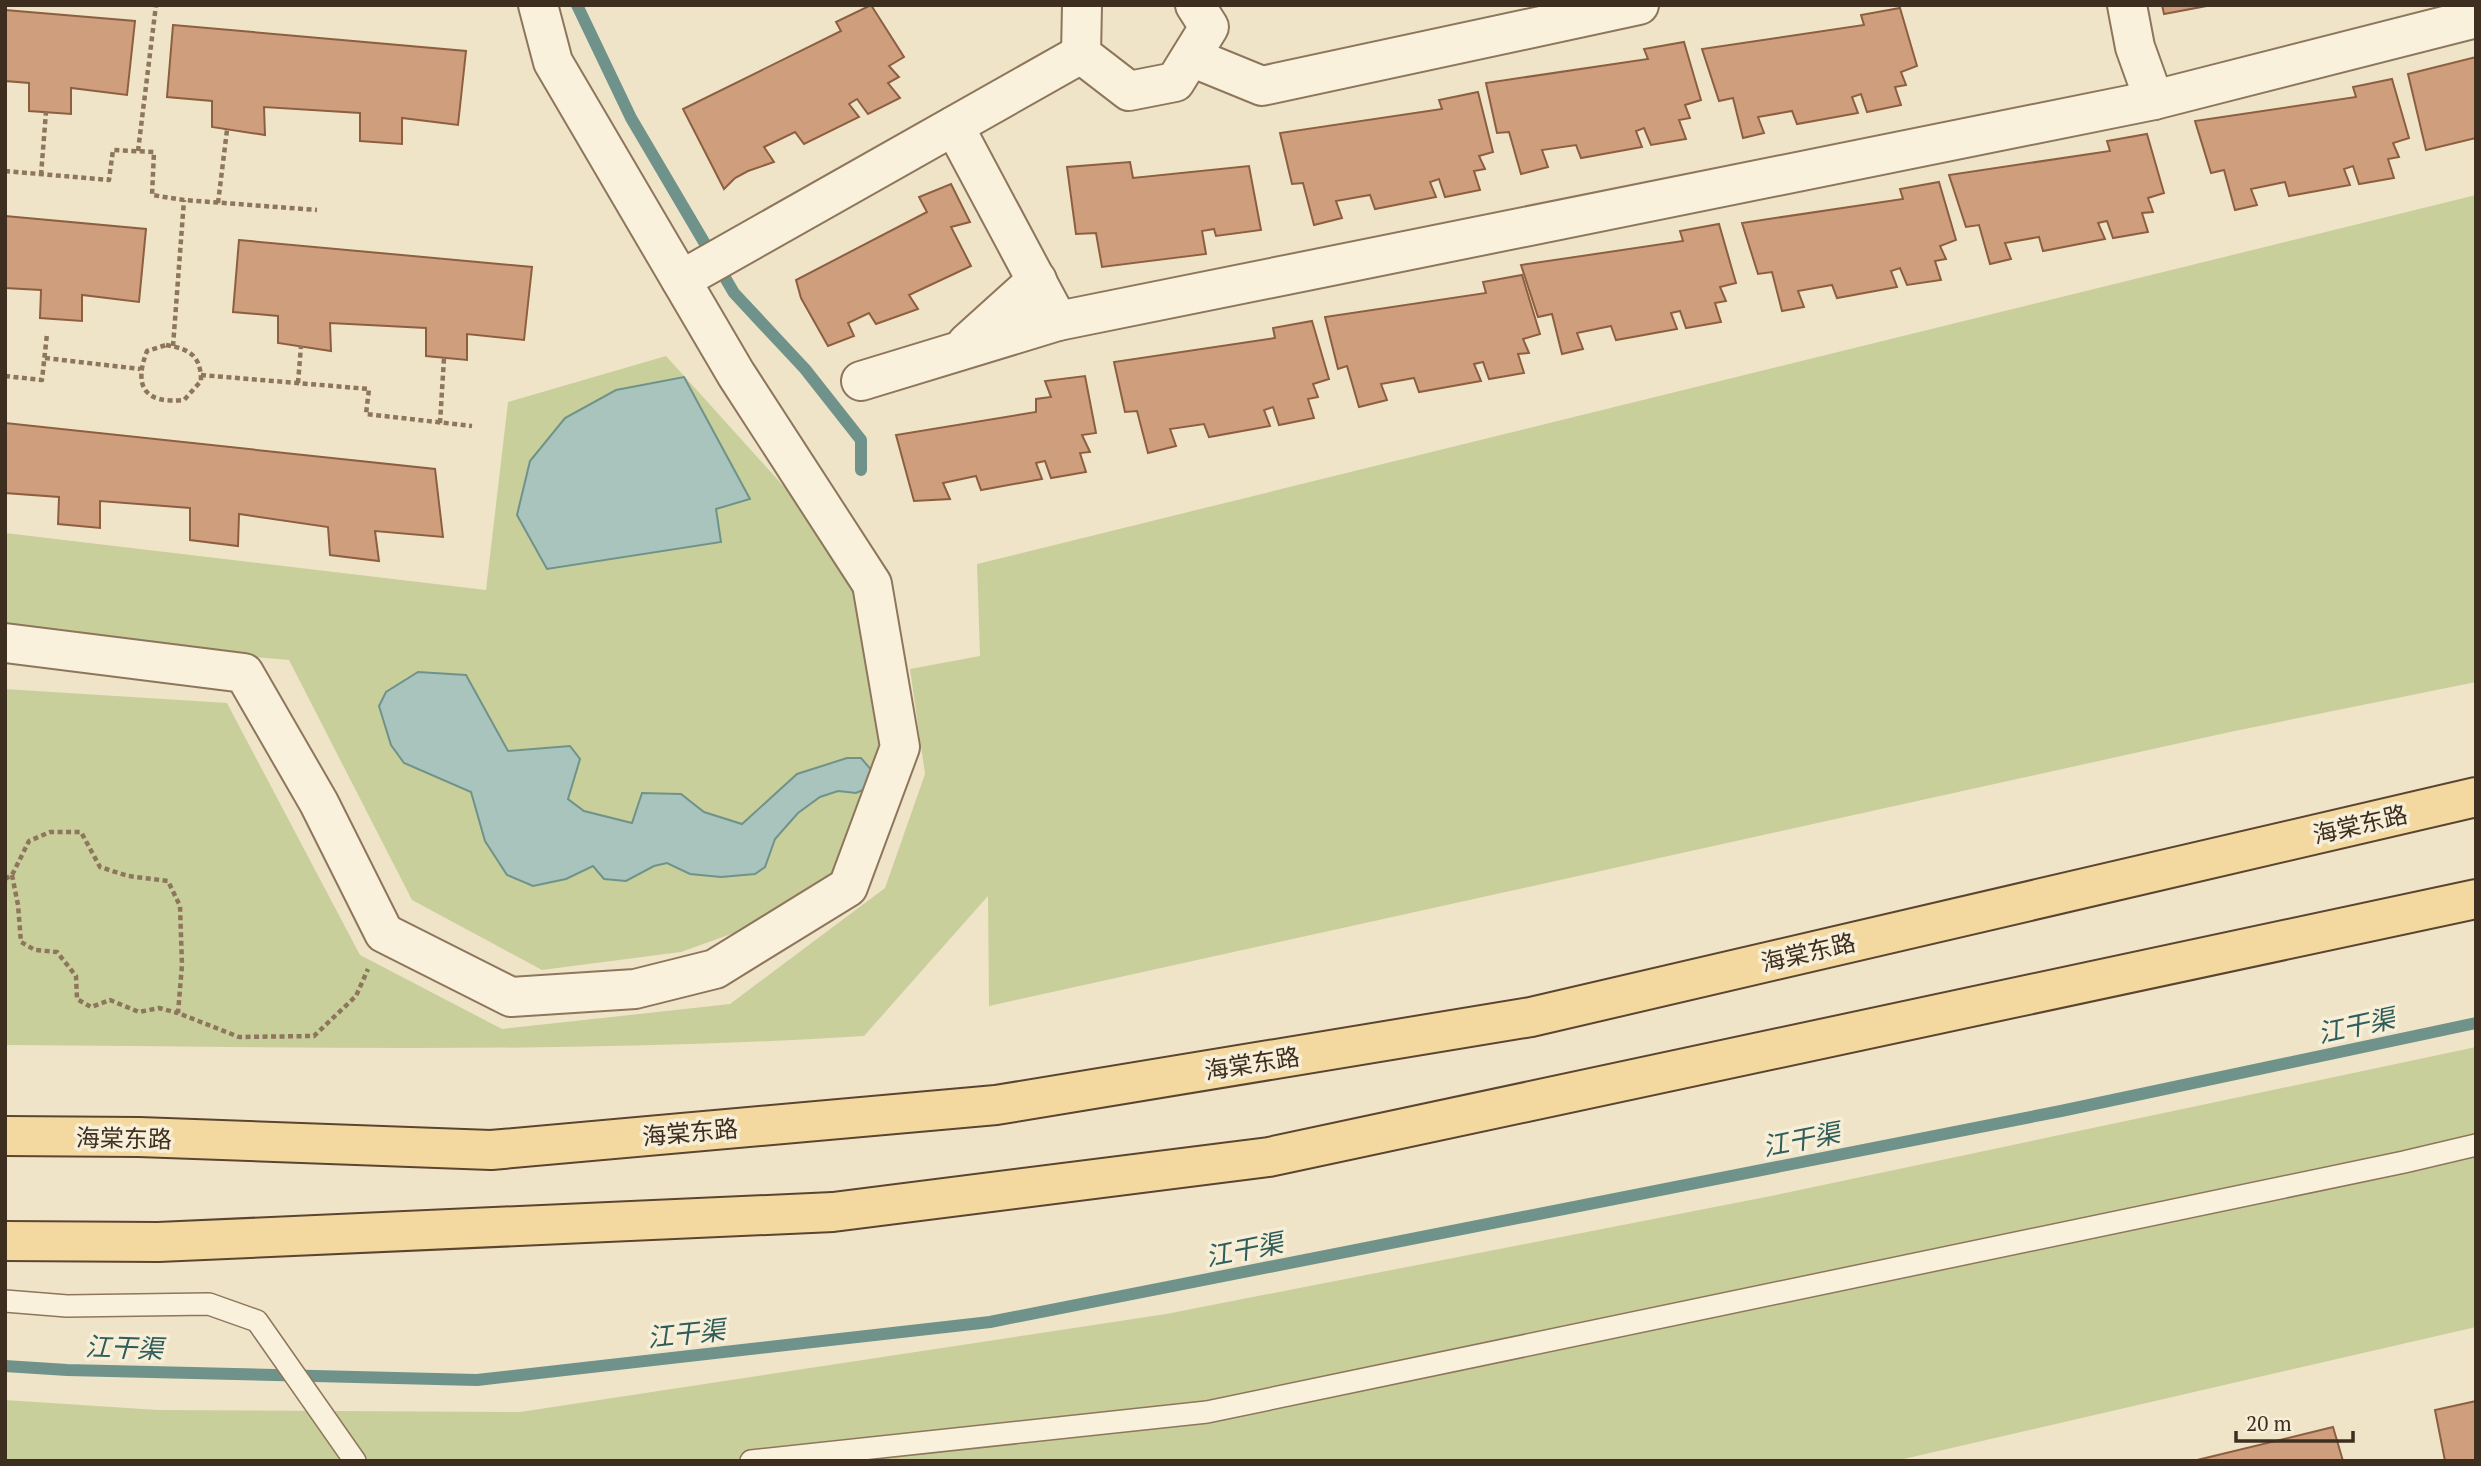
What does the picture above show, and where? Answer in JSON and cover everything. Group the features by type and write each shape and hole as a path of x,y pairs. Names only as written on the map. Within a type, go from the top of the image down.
{"main road":[{"name":"海棠东路","path":"5,1136 139,1137 491,1150 996,1105 1531,1017 2476,797"},
{"path":"5,1241 158,1242 833,1212 1269,1157 2476,899"}],"street":[{"path":"5,643 244,673 319,803 384,933 512,997 635,989 715,968 848,887 900,747 872,584 736,374 553,62 538,5"},
{"path":"1081,54 1082,5"},
{"path":"1081,54 1129,91 1175,82 1209,27 1195,5"},
{"path":"1191,57 1262,86 1639,5"},
{"path":"2127,5 2134,47 2154,100"},
{"path":"861,381 1058,321 2154,100 2476,18"},
{"path":"681,280 1081,54"},
{"path":"954,126 1058,321"},
{"path":"958,352 1037,279"}],"lane":[{"path":"751,1461 1207,1412 2404,1162 2473,1141"},
{"path":"5,1301 67,1306 209,1304 257,1321 349,1452"}],"path":[{"path":"138,151 156,5"},
{"path":"41,174 46,112"},
{"path":"218,203 227,130"},
{"path":"5,171 109,180 113,150 153,152 152,195 317,210"},
{"path":"173,346 184,200"},
{"path":"5,376 43,380 47,334"},
{"path":"166,345 173,346 190,352 200,367 201,381 184,400 170,401 148,394 142,381 140,369 147,351 166,345"},
{"path":"298,383 301,346"},
{"path":"45,358 140,369"},
{"path":"440,423 444,358"},
{"path":"201,375 369,389 366,414 472,426"},
{"path":"5,879 12,875 29,841 50,832 81,832 100,867 128,876 168,880 180,906 182,965 178,1013"},
{"path":"12,875 21,942 35,950 57,952 76,976 77,999 91,1007 110,1000 139,1012 159,1008 239,1037 314,1036 356,996 384,933"}],"green space":[{"path":"2476,195 2476,682 2230,732 989,1006 988,896 864,1036 757,1042 542,1047 5,1045 5,689 227,703 360,955 502,1029 730,1004 885,888 925,774 910,669 980,656 977,564"},
{"path":"666,356 872,584 900,747 826,900 681,952 542,970 412,900 289,660 5,636 5,533 486,590 508,402"},
{"path":"2476,1047 2476,1327 1895,1461 5,1461 5,1400 158,1410 520,1412 1166,1314 1776,1195"}],"water":[{"path":"684,377 750,499 716,509 721,542 547,569 517,515 530,461 565,418 616,390"},
{"path":"418,672 466,675 508,751 570,746 580,759 568,799 584,811 632,823 642,793 681,794 704,812 742,824 797,774 847,758 861,758 873,772 870,787 856,793 838,791 820,797 798,813 775,839 765,867 755,874 721,877 690,874 667,863 654,866 626,881 604,879 593,866 566,879 533,886 507,875 485,841 471,792 404,763 391,745 379,706 386,692"}],"building":[{"path":"871,5 904,57 889,66 899,77 888,83 900,98 868,114 857,99 849,104 859,117 804,144 795,132 764,147 774,162 735,178 724,189 683,109 841,31 836,22"},
{"path":"2162,5 2212,5 2164,14"},
{"path":"1900,8 1917,66 1901,72 1906,85 1895,87 1901,105 1867,112 1861,94 1852,97 1858,113 1797,124 1792,111 1758,117 1764,133 1743,138 1733,98 1719,101 1702,49 1864,25 1861,15"},
{"path":"5,10 135,21 127,95 71,88 71,114 29,111 29,83 5,81"},
{"path":"173,25 466,51 458,125 402,118 402,144 360,141 360,113 264,107 265,135 212,127 212,101 167,97"},
{"path":"1684,42 1701,100 1685,105 1690,118 1679,120 1686,139 1651,145 1644,128 1636,131 1642,147 1581,158 1576,145 1542,150 1548,167 1521,174 1509,132 1497,133 1486,83 1648,59 1644,49"},
{"path":"2476,57 2476,138 2426,150 2408,74"},
{"path":"2392,79 2409,138 2393,143 2399,157 2388,159 2394,178 2359,184 2353,166 2344,169 2350,185 2289,196 2285,182 2251,189 2257,205 2235,210 2224,170 2211,173 2195,121 2356,97 2353,87"},
{"path":"1478,92 1493,152 1479,156 1485,169 1474,171 1480,190 1445,197 1439,179 1430,182 1436,197 1375,209 1370,195 1336,201 1342,218 1314,225 1303,183 1292,184 1280,133 1442,109 1439,100"},
{"path":"2147,134 2164,193 2148,198 2153,212 2142,213 2148,232 2113,238 2107,221 2098,223 2105,239 2043,251 2039,237 2005,243 2011,259 1990,264 1979,225 1966,227 1949,175 2110,151 2107,141"},
{"path":"1130,162 1133,178 1249,166 1261,230 1216,236 1214,229 1202,231 1206,254 1102,267 1096,233 1076,234 1067,167"},
{"path":"1939,182 1956,240 1940,246 1946,259 1935,261 1941,280 1907,285 1900,268 1891,271 1897,287 1837,298 1832,285 1798,291 1804,307 1782,311 1772,272 1758,274 1742,223 1903,199 1900,189"},
{"path":"951,184 970,222 951,227 971,266 909,295 918,309 876,324 869,313 848,323 854,336 828,346 801,298 796,280 927,212 919,197"},
{"path":"5,216 146,229 139,302 82,295 82,321 40,318 41,290 5,288"},
{"path":"1719,224 1736,283 1720,287 1726,301 1715,303 1721,322 1686,328 1680,311 1671,313 1677,329 1616,340 1611,326 1577,333 1583,349 1562,354 1552,314 1538,317 1521,265 1683,241 1680,231"},
{"path":"239,240 532,267 524,340 467,334 467,360 426,356 426,328 330,323 331,351 278,343 278,316 233,312"},
{"path":"1522,275 1540,334 1523,339 1529,353 1518,354 1524,373 1489,379 1483,362 1474,364 1481,381 1419,392 1414,378 1381,384 1387,400 1359,407 1347,366 1338,369 1325,317 1486,293 1483,282"},
{"path":"1312,321 1329,379 1313,384 1318,397 1308,399 1314,418 1279,425 1273,407 1264,410 1270,426 1209,437 1204,424 1170,429 1176,446 1148,453 1137,411 1125,412 1114,362 1275,338 1273,328"},
{"path":"1085,376 1096,433 1082,435 1090,452 1080,453 1086,472 1051,478 1045,461 1036,463 1042,479 981,490 976,476 943,483 950,499 914,501 896,435 1036,412 1036,399 1051,397 1045,381"},
{"path":"5,423 435,469 443,537 375,531 379,561 330,555 328,527 239,514 238,546 190,540 190,508 100,501 100,528 58,524 59,497 5,493"},
{"path":"2476,1401 2476,1461 2445,1461 2435,1410"},
{"path":"2333,1427 2343,1461 2193,1461"}],"waterway":[{"path":"577,5 631,118 734,293 805,369 861,440 861,470"},
{"name":"江干渠","path":"5,1366 67,1370 477,1380 990,1322 2061,1111 2476,1023"}]}
